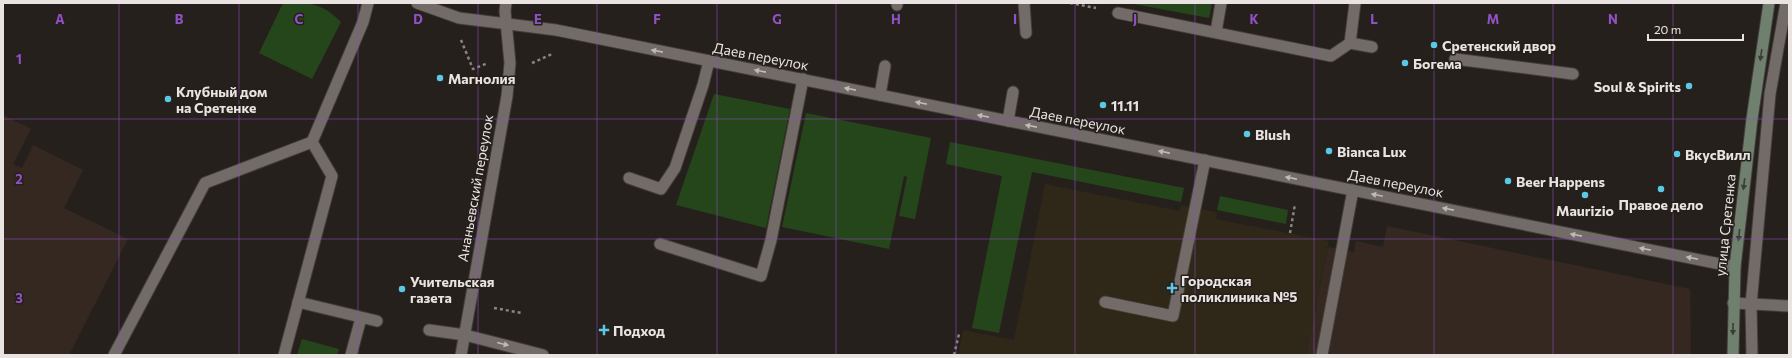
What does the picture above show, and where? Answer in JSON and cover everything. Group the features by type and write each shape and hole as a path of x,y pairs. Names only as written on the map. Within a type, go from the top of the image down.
{"main road":[{"name":"улица Сретенка","path":"1732,355 1735,267 1752,119 1769,3"}],"street":[{"path":"114,355 205,183 312,142 363,22 368,3"},
{"name":"Даев переулок","path":"417,3 459,18 556,30 1735,267"},
{"name":"Ананьевский переулок","path":"461,355 506,96 510,63 508,25 505,11 506,3"},
{"path":"1024,3 1026,33"},
{"path":"1216,32 1221,3"},
{"path":"1350,43 1355,3"},
{"path":"1752,355 1751,305 1770,94 1786,3"},
{"path":"1118,13 1331,56 1350,43 1372,47"},
{"path":"1455,59 1573,74"},
{"path":"628,178 660,189 675,168 703,85 709,61"},
{"path":"880,95 885,66"},
{"path":"660,244 761,276 771,240 803,79"},
{"path":"1008,121 1013,92"},
{"path":"284,355 332,176 312,142"},
{"path":"1105,302 1173,316 1206,160"},
{"path":"1322,355 1353,190"},
{"path":"298,302 377,321"},
{"path":"1733,303 1789,306"},
{"path":"351,355 361,318"},
{"path":"429,330 465,335 543,355"}],"path":[{"path":"1070,3 1118,13"},
{"path":"458,32 473,69 490,63"},
{"path":"532,63 551,54 558,55"},
{"path":"1290,233 1295,204"},
{"path":"494,308 522,313"},
{"path":"954,355 959,334"}],"shaded area":[{"path":"3,115 31,129 13,164 22,168 33,145 83,170 64,208 128,239 69,355 3,355"},
{"name":"Городская поликлиника №5","path":"1045,184 1180,211 1181,205 1217,212 1216,219 1329,241 1306,355 958,355 963,330 1014,340"},
{"path":"1387,226 1690,289 1691,355 1306,355 1328,247 1354,252 1356,241 1383,247"}],"green space":[{"path":"283,3 315,5 334,15 341,22 312,79 259,53"},
{"path":"1128,3 1212,3 1209,18"},
{"path":"714,94 790,109 766,228 676,205"},
{"path":"806,113 931,138 915,219 899,216 907,177 904,176 889,249 782,227"},
{"path":"950,142 1184,188 1181,202 1032,172 999,333 972,328 1002,176 946,164"},
{"path":"1220,196 1288,210 1286,224 1217,210"},
{"path":"302,339 339,349 337,355 297,355"}],"place":[{"name":"Сретенский двор","path":"1434,45"},
{"name":"Богема","path":"1405,63"},
{"name":"Магнолия","path":"440,78"},
{"name":"Soul & Spirits","path":"1689,86"},
{"name":"Клубный дом на Сретенке","path":"168,99"},
{"name":"11.11","path":"1103,105"},
{"name":"Blush","path":"1247,134"},
{"name":"Bianca Lux","path":"1329,151"},
{"name":"ВкусВилл","path":"1677,154"},
{"name":"Beer Happens","path":"1508,181"},
{"name":"Правое дело","path":"1661,189"},
{"name":"Maurizio","path":"1585,195"},
{"name":"Городская поликлиника №5","path":"1172,288"},
{"name":"Учительская газета","path":"402,289"},
{"name":"Подход","path":"604,330"}]}
